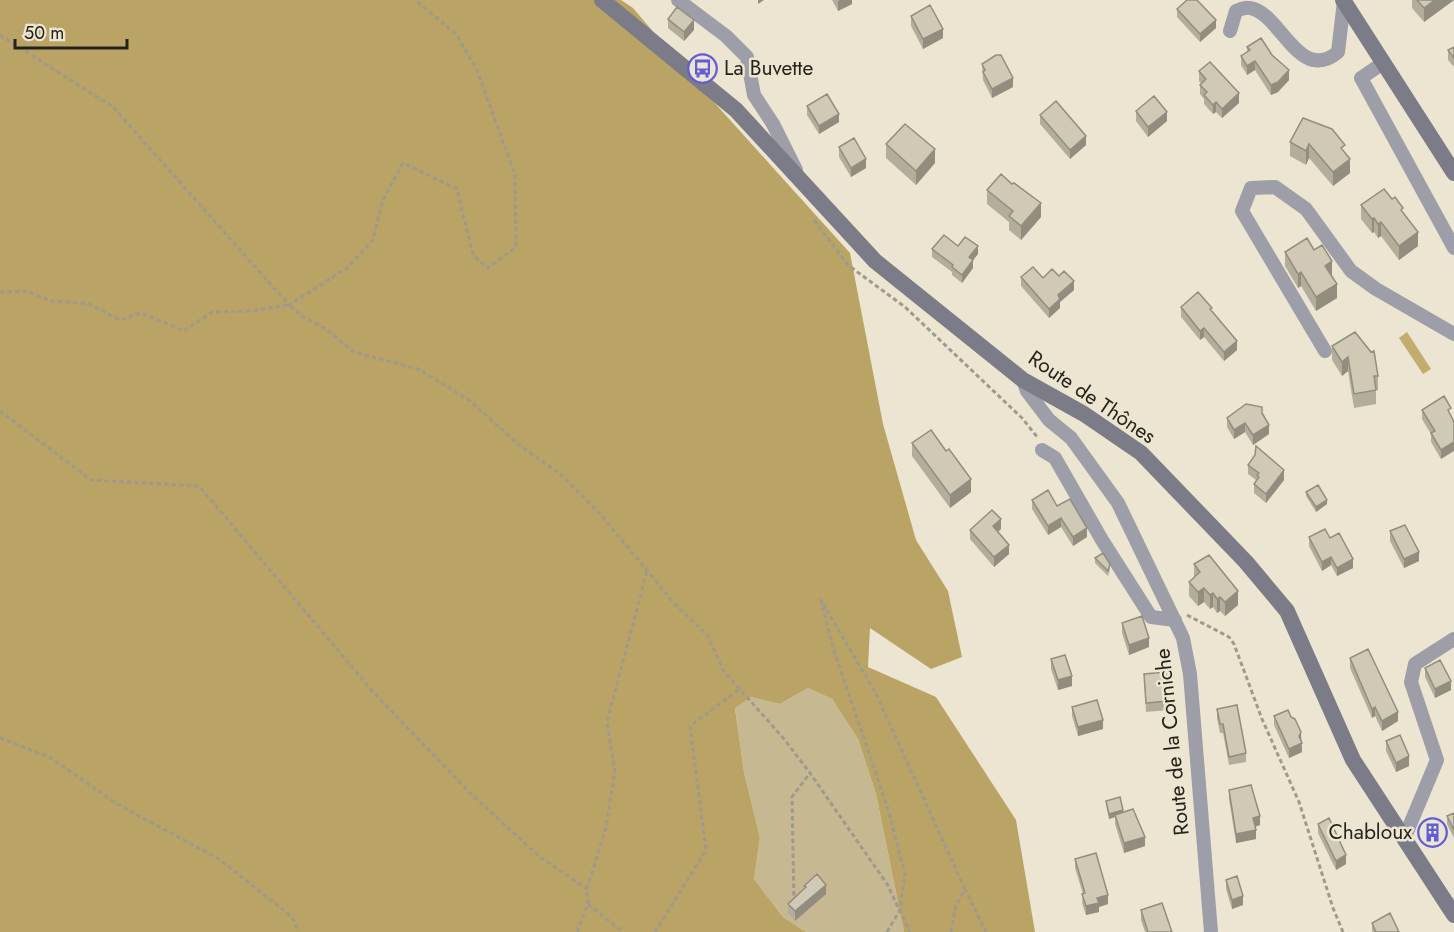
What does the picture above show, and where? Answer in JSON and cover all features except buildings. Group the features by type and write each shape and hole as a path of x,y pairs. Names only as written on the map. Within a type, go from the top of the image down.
{"main road":[{"name":"Route de Thônes","path":"602,0 728,104 875,261 1023,380 1084,414 1141,453 1246,562 1287,610 1353,760 1454,915"},
{"path":"1344,1 1454,173"}],"street":[{"path":"678,0 726,36 747,57 754,95 773,124 800,180"},
{"path":"1230,31 1236,11 1248,7 1258,10 1296,50 1312,60 1330,59 1338,52 1344,1"},
{"path":"1383,63 1361,78 1454,248"},
{"path":"728,104 754,95"},
{"path":"1325,351 1242,211 1251,189 1275,187 1306,209 1351,271 1376,289 1454,334"},
{"name":"Route de la Corniche","path":"1023,380 1027,391 1049,420 1071,438 1118,503 1183,638 1190,674 1211,932"},
{"path":"1042,450 1055,458 1102,540 1151,617 1172,615"},
{"path":"1404,839 1437,760 1411,682 1415,664 1454,639"}],"path":[{"path":"0,292 26,291 52,301 89,304 120,320 141,313 184,331 212,312 251,311 289,305 347,268 373,240 382,202 403,163 457,189 473,255 488,268 516,247 515,175 477,70 456,34 415,0"},
{"path":"0,35 113,107 303,318 324,328 354,352 418,369 469,400 519,445 560,474 602,516 674,603 708,636 723,670 772,725 810,773 887,884 910,932"},
{"path":"0,411 91,480 199,486 375,694 481,803 540,857 587,889"},
{"path":"577,932 588,904 587,889 606,827 615,771 607,722 647,571"},
{"path":"887,932 900,910 906,874 888,809 833,648 821,600 876,694 986,932"},
{"path":"1172,615 1212,627 1229,637 1234,644 1262,719 1299,802 1343,932"},
{"path":"656,932 706,850 690,726 740,689"},
{"path":"0,738 51,758 117,804 219,859 291,917 298,932"},
{"path":"794,909 792,797 810,773"},
{"path":"951,932 956,905 965,889"},
{"path":"588,904 623,932"}],"shaded area":[{"path":"0,0 621,0 633,8 703,90 850,253 883,424 916,540 948,591 962,657 931,669 870,628 868,667 936,697 1016,820 1035,932 904,932 876,794 858,739 832,699 808,688 780,704 751,697 735,708 744,772 760,838 754,879 783,917 806,932 0,932"},
{"path":"1407,332 1431,369 1423,374 1399,338"},
{"path":"808,688 832,699 858,739 876,794 904,932 806,932 783,917 754,879 760,838 744,772 735,707 751,697 780,704"}],"place":[{"name":"La Buvette","path":"703,68"},
{"name":"Chabloux","path":"1433,832"}]}
